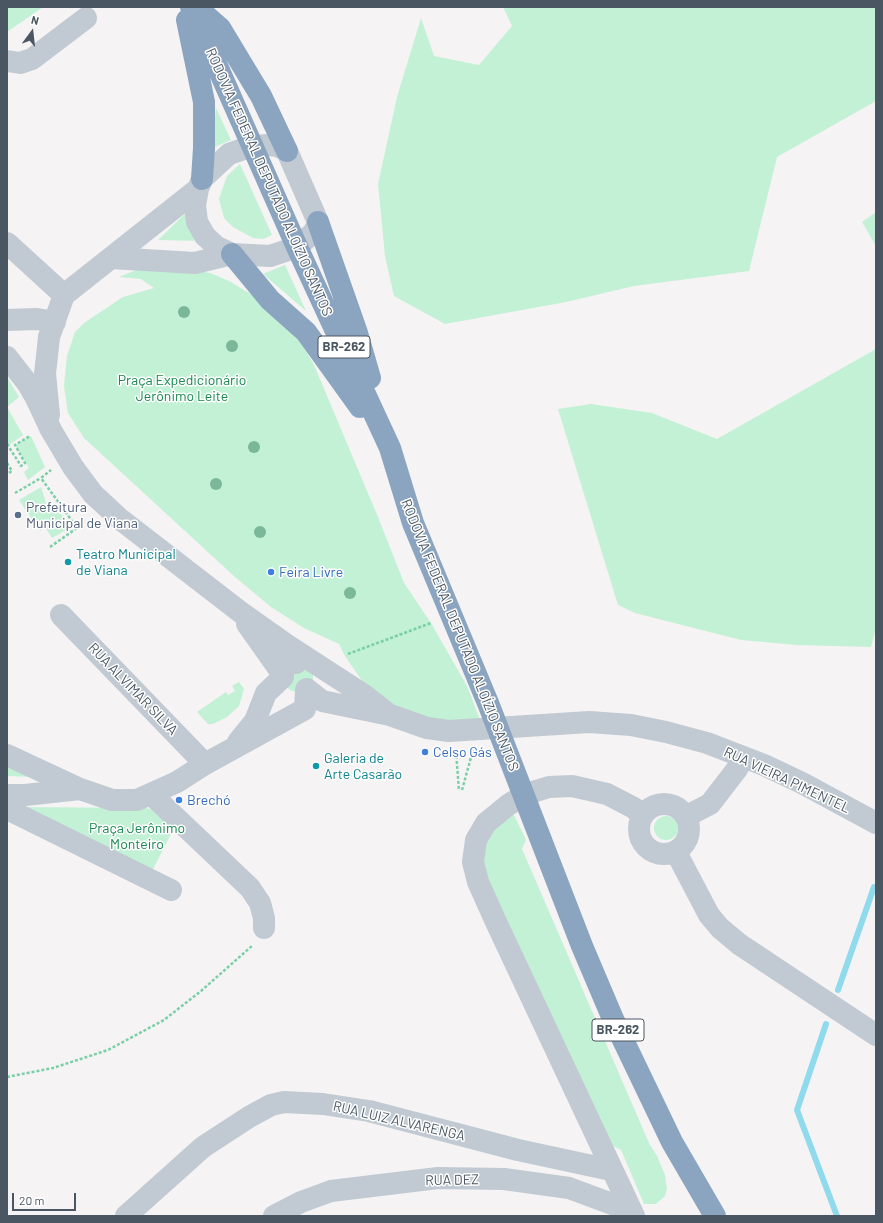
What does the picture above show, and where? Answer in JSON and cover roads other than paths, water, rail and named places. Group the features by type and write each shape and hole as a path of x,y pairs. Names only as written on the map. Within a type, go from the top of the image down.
{"highway":[{"path":"187,7 188,29 204,102 204,148 200,184"},
{"name":"RODOVIA FEDERAL DEPUTADO ALOÍZIO SANTOS","path":"191,7 297,247 390,448 413,523 541,835 582,946 612,1019 672,1142 716,1216"},
{"path":"196,7 220,28 261,96 288,151"},
{"path":"318,222 357,333 390,448"},
{"path":"232,254 270,300 306,332 390,448"}],"street":[{"path":"7,61 20,63 32,59 86,18"},
{"path":"51,430 45,373 50,337 64,295 112,258 200,184 229,154 252,146 277,146 288,151"},
{"name":"RODOVIA FEDERAL DEPUTADO ALOÍZIO SANTOS","path":"288,151 318,222"},
{"path":"200,184 195,205 197,222 205,236 213,244 232,254"},
{"path":"112,258 195,263 232,254 270,256 297,247 314,232 318,222"},
{"path":"7,243 64,295"},
{"path":"7,320 37,319 55,322"},
{"path":"7,357 36,398 51,430 68,459 93,494 120,520 239,611 322,701 390,715"},
{"path":"7,755 80,789 112,800 137,800 177,782 304,709 296,674 239,611"},
{"name":"RUA ALVIMAR SILVA","path":"61,615 214,760"},
{"path":"296,674 337,677"},
{"path":"214,760 247,733 255,720 266,693 296,674 337,677 390,715"},
{"name":"RUA VIEIRA PIMENTEL","path":"390,715 427,728 454,731 479,728 589,722 631,725 666,732 707,743 743,757 802,783 876,823"},
{"path":"686,816 710,804 737,769 743,757"},
{"path":"632,1214 496,922 478,882 473,862 476,840 486,823 526,794 549,787 572,786 607,794 634,808 642,816"},
{"path":"7,795 25,795 80,789"},
{"path":"152,794 250,888 260,903 264,918 264,928"},
{"path":"660,804 674,806 686,816 689,824 689,835 684,845 676,852 664,854 648,849 641,839 638,829 642,816 650,808 660,804"},
{"path":"7,809 171,890"},
{"path":"676,852 709,915 720,928 739,944 876,1035"},
{"name":"RUA LUIZ ALVARENGA","path":"126,1216 203,1147 249,1117 271,1105 284,1102 323,1104 369,1111 518,1150 611,1170"},
{"name":"RUA DEZ","path":"274,1216 301,1202 331,1191 438,1178 504,1179 569,1188 632,1214"}],"waterway":[{"path":"838,990 874,887"},
{"path":"826,1024 797,1110 837,1216"}],"place":[{"name":"Prefeitura Municipal de Viana","path":"18,515"},
{"name":"Teatro Municipal de Viana","path":"68,562"},
{"name":"Feira Livre","path":"271,572"},
{"name":"Celso Gás","path":"425,752"},
{"name":"Galeria de Arte Casarão","path":"316,766"},
{"name":"Brechó","path":"179,800"}],"park label":[{"name":"Praça Expedicionário Jerônimo Leite","path":"182,388"},
{"name":"Praça Jerônimo Monteiro","path":"137,836"}]}
